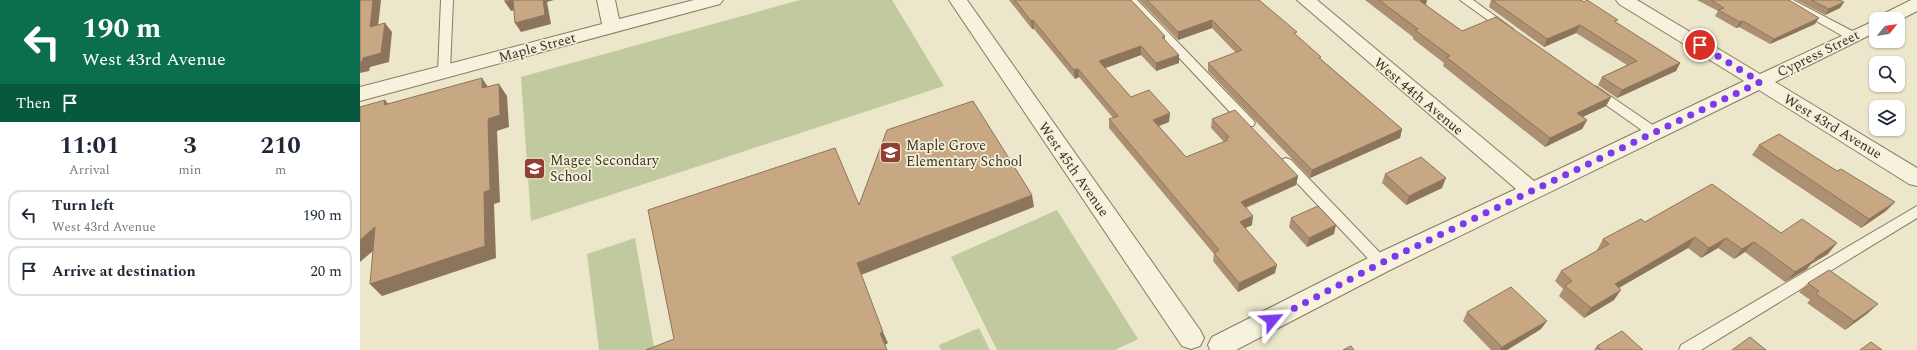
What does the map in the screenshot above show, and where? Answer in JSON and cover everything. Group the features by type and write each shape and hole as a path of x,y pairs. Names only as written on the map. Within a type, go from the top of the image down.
{"street":[{"path":"606,0 612,27"},
{"name":"Maple Street","path":"360,94 714,0"},
{"name":"West 45th Avenue","path":"958,0 1187,344"},
{"name":"West 44th Avenue","path":"1306,0 1532,191"},
{"name":"West 43rd Avenue","path":"1625,0 1917,178"},
{"path":"1901,12 1917,4"},
{"name":"Cypress Street","path":"1222,348 1381,263 1655,133 1869,28"},
{"path":"1187,344 1197,336 1211,337 1222,348"}],"lane":[{"path":"444,71 447,0"},
{"path":"1131,0 1255,130"},
{"path":"1466,0 1517,36"},
{"path":"1785,0 1852,36"},
{"path":"1581,81 1655,133"},
{"path":"1276,153 1381,263"},
{"path":"1687,350 1917,211"}],"green space":[{"path":"800,0 892,0 944,86 531,221 521,77"},
{"path":"1057,210 1138,339 1115,350 997,350 951,257"},
{"path":"635,238 654,347 646,350 599,350 587,254"},
{"path":"979,328 990,350 941,350 939,345"}],"building":[{"path":"360,0 373,0 370,27 385,23 381,53 363,58 362,62 360,62"},
{"path":"513,0 543,0 545,15 515,23"},
{"path":"1015,0 1131,0 1165,36 1162,37 1179,55 1156,63 1141,46 1099,61 1131,97 1149,90 1170,113 1153,120 1186,157 1228,140 1226,138 1229,137 1212,119 1235,110 1298,176 1241,202 1253,216 1240,222 1277,265 1239,283 1214,253 1219,250 1109,119 1118,116 1078,69 1074,70 1033,20 1031,21"},
{"path":"1147,0 1259,0 1297,32 1294,33 1321,57 1319,58 1402,129 1312,170 1208,63 1242,50 1212,20 1178,32"},
{"path":"1379,0 1423,0 1420,1 1462,31 1496,17 1611,97 1577,113 1587,120 1550,138 1446,57 1450,56 1415,30 1418,29"},
{"path":"1492,0 1581,0 1584,2 1587,0 1618,20 1614,21 1680,63 1622,90 1602,77 1637,61 1580,25 1547,39"},
{"path":"1711,0 1789,0 1819,18 1774,39 1743,21 1740,22 1718,10 1724,8"},
{"path":"1811,0 1839,0 1844,2 1829,9"},
{"path":"482,78 482,88 499,84 500,115 488,119 490,190 484,192 485,246 370,284 375,227 360,240 360,107 385,100 384,105"},
{"path":"973,101 1032,195 857,263 883,332 880,333 887,350 646,350 674,339 648,210 835,148 859,205 887,130"},
{"path":"1779,134 1837,171 1841,169 1895,202 1869,219 1759,145"},
{"path":"1421,157 1446,178 1409,196 1385,174"},
{"path":"1712,184 1781,233 1802,219 1837,243 1815,258 1816,259 1795,272 1754,242 1742,249 1726,238 1709,248 1695,237 1615,284 1621,290 1591,308 1565,286 1572,281 1561,271 1609,244 1603,239 1641,219 1645,222"},
{"path":"1318,206 1336,225 1309,238 1291,218"},
{"path":"1829,270 1878,304 1854,321 1816,294 1819,291 1808,283"},
{"path":"1511,287 1547,321 1502,347 1467,312"},
{"path":"1622,331 1643,350 1601,350 1597,346"},
{"path":"1750,337 1766,350 1732,350"},
{"path":"1871,342 1882,350 1860,350"},
{"path":"1351,346 1354,350 1343,350"}],"place":[{"name":"Maple Grove Elementary School","path":"890,153"},
{"name":"Magee Secondary School","path":"535,168"}],"route":[{"path":"1272,320 1381,263 1760,82 1700,45"}]}
